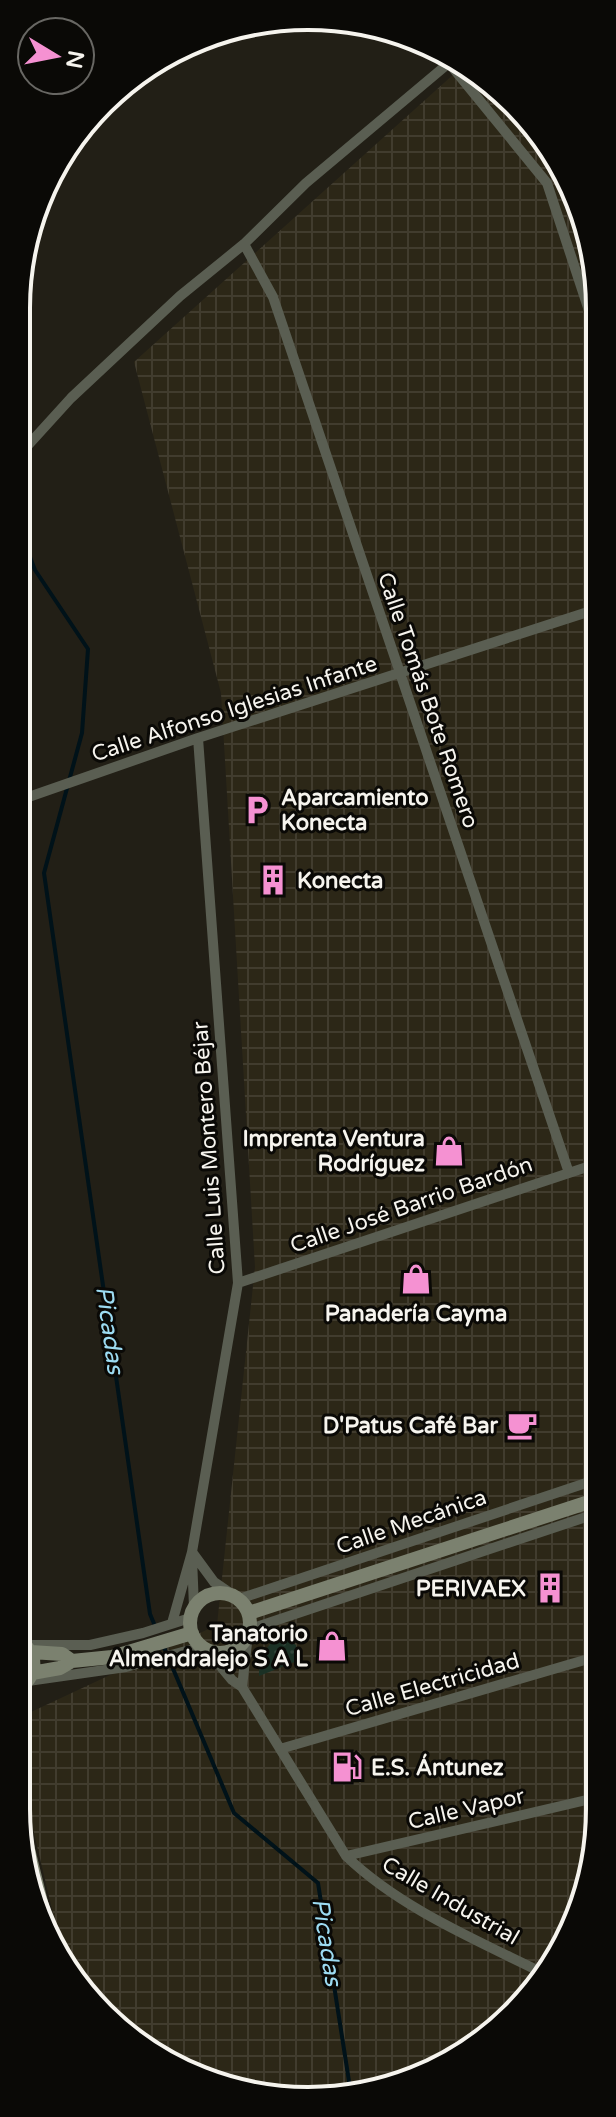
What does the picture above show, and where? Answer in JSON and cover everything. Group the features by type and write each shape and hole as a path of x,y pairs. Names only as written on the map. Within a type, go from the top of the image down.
{"street":[{"path":"30,443 71,398 180,296 244,244 306,183 446,66"},
{"path":"470,82 547,183 586,300"},
{"name":"Calle Tomás Bote Romero","path":"244,244 273,297 569,1173"},
{"name":"Calle Alfonso Iglesias Infante","path":"30,796 198,738 586,613"},
{"name":"Calle Luis Montero Béjar","path":"164,1639 192,1552 238,1283 198,738"},
{"name":"Calle José Barrio Bardón","path":"238,1283 586,1167"},
{"name":"Calle Mecánica","path":"236,1597 586,1483"},
{"path":"249,1613 586,1503"},
{"path":"31,1643 90,1645 164,1639 216,1653 235,1649 249,1632 586,1517"},
{"path":"192,1552 214,1582 236,1597 249,1613 242,1687"},
{"name":"Calle Luis Montero Béjar","path":"192,1552 192,1619"},
{"path":"31,1684 112,1670 192,1619 211,1594 236,1597"},
{"path":"192,1619 204,1648"},
{"path":"31,1681 72,1661 112,1657 164,1639"},
{"path":"31,1646 62,1654 72,1661"},
{"name":"Calle Industrial","path":"204,1648 242,1687 346,1856 370,1879 452,1927 535,1969"},
{"name":"Calle Electricidad","path":"280,1749 586,1660"},
{"name":"Calle Vapor","path":"346,1856 586,1800"}],"shaded area":[{"path":"455,73 505,111 539,154 557,185 581,254 586,308 586,1809 581,1863 565,1915 539,1963 517,1992 491,2018 462,2040 414,2066 380,2078 344,2085 272,2085 236,2078 185,2058 139,2030 111,2006 67,1948 56,1925 31,1820 31,1712 217,1625 255,1267 221,693 134,362"}],"green space":[{"path":"278,1636 296,1645 297,1661 259,1676 264,1654"}],"waterway":[{"name":"Picadas","path":"30,558 35,570 88,649 82,733 44,873 150,1614 155,1626"},
{"name":"Picadas","path":"163,1645 234,1813 318,1883 349,2084"}],"place":[{"name":"Aparcamiento Konecta","path":"257,810"},
{"name":"Konecta","path":"273,880"},
{"name":"Imprenta Ventura Rodríguez","path":"449,1151"},
{"name":"Panadería Cayma","path":"416,1279"},
{"name":"D'Patus Café Bar","path":"522,1425"},
{"name":"PERIVAEX","path":"550,1588"},
{"name":"Tanatorio Almendralejo S A L","path":"332,1646"},
{"name":"E.S. Ántunez","path":"347,1767"}]}
